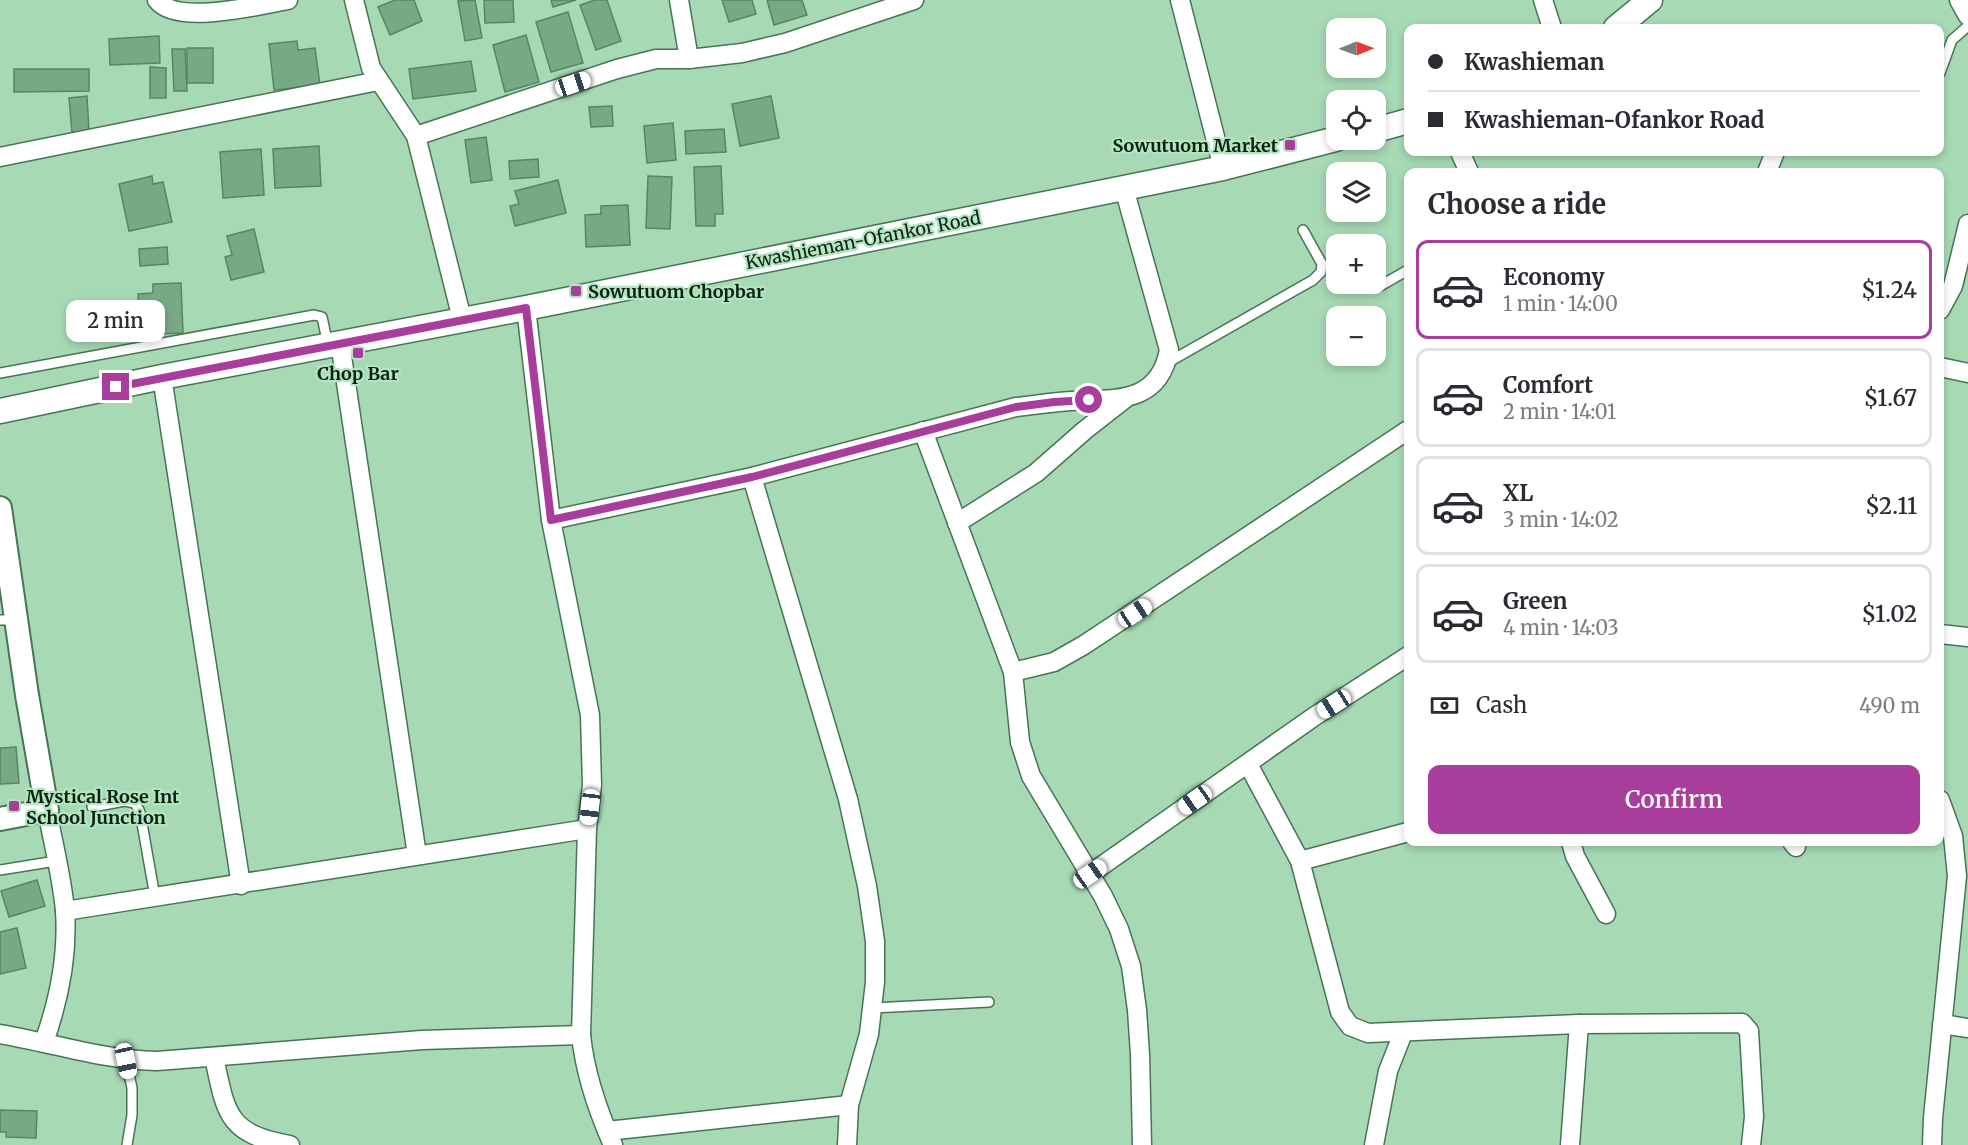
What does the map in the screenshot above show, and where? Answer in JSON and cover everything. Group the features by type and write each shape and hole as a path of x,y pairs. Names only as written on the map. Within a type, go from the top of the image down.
{"main road":[{"path":"1621,24 1650,0"},
{"path":"1386,128 1404,123"},
{"name":"Kwashieman-Ofankor Road","path":"0,411 1223,168 1326,142"}],"street":[{"path":"157,0 172,10 202,13 288,0"},
{"path":"354,0 365,53 378,81 416,136 462,319"},
{"path":"679,0 689,59"},
{"path":"416,136 618,69 656,59 689,59 741,53 785,43 914,0"},
{"path":"1180,0 1223,168"},
{"path":"1543,0 1551,24"},
{"path":"1959,0 1968,16"},
{"path":"0,157 378,81"},
{"path":"551,520 752,477 1016,407 1054,402 1126,398 1140,394 1161,376 1167,363 1169,350 1167,336 1124,188"},
{"path":"1944,303 1953,286 1968,224"},
{"path":"526,308 551,520 590,715 593,754 587,829 581,1035 591,1089 610,1138 849,1105"},
{"path":"334,344 417,855"},
{"path":"1944,368 1968,373"},
{"path":"162,377 241,885"},
{"path":"957,523 1036,473 1084,430 1126,398"},
{"path":"923,431 1013,672 1020,742 1031,776 1090,874 1119,929 1131,966 1140,1054 1142,1145"},
{"path":"1013,672 1054,662 1084,645 1404,433"},
{"path":"752,477 848,799 867,886 875,941 873,1008 849,1105 847,1145"},
{"path":"0,508 8,620 65,911 61,986 44,1042"},
{"path":"1944,634 1968,636"},
{"path":"1090,874 1315,716 1404,659"},
{"path":"1248,764 1300,861 1340,1012 1344,1020 1356,1030 1368,1033 1403,1033 1579,1024 1742,1023 1749,1031 1753,1087 1751,1145"},
{"path":"0,819 47,810"},
{"path":"1932,1145 1957,876 1953,836 1944,811"},
{"path":"65,911 587,829"},
{"path":"1300,861 1404,833"},
{"path":"1573,846 1575,856 1606,914"},
{"path":"1570,1145 1579,1024"},
{"path":"1942,1024 1968,1028"},
{"path":"1374,1145 1388,1071 1403,1033"},
{"path":"0,1034 126,1061 214,1057 432,1039 581,1035"},
{"path":"214,1057 225,1104 241,1129 258,1137 290,1145"}],"lane":[{"path":"1944,62 1952,40 1968,26"},
{"path":"1167,363 1312,280 1321,272 1322,264 1303,230"},
{"path":"1386,283 1404,272"},
{"path":"0,373 314,315 322,317 334,344"},
{"path":"92,807 125,801 135,803 140,812 155,897"},
{"path":"0,870 56,861"},
{"path":"873,1008 989,1002"},
{"path":"126,1061 132,1088 132,1115 127,1145"}],"building":[{"path":"395,0 414,0 422,21 390,35 378,7"},
{"path":"475,0 482,38 465,41 458,1"},
{"path":"484,0 513,0 514,22 485,23"},
{"path":"551,0 576,0 553,7"},
{"path":"595,0 607,0 621,41 596,50 580,5"},
{"path":"722,0 752,0 756,14 729,22"},
{"path":"767,0 802,0 807,15 774,25"},
{"path":"568,12 583,63 551,72 536,22"},
{"path":"526,35 539,82 505,92 493,45"},
{"path":"159,36 160,63 110,65 109,39"},
{"path":"297,41 298,50 315,48 320,85 274,90 269,44"},
{"path":"187,48 213,48 213,83 187,83"},
{"path":"172,49 185,49 187,91 174,91"},
{"path":"471,61 476,91 413,99 409,69"},
{"path":"150,67 166,68 166,98 150,98"},
{"path":"14,69 89,69 89,91 14,92"},
{"path":"87,96 89,131 72,133 69,98"},
{"path":"771,96 779,138 740,146 732,104"},
{"path":"612,106 613,126 591,127 589,107"},
{"path":"673,123 676,160 647,163 644,126"},
{"path":"724,129 726,152 686,154 685,131"},
{"path":"486,137 492,180 471,183 465,140"},
{"path":"319,146 321,186 275,188 273,149"},
{"path":"261,149 264,195 223,198 220,152"},
{"path":"538,159 539,177 510,179 509,161"},
{"path":"721,166 723,214 715,214 715,226 696,226 694,167"},
{"path":"152,176 153,184 163,182 172,222 129,231 119,184"},
{"path":"648,176 672,177 670,229 646,228"},
{"path":"558,180 566,213 515,226 510,206 519,204 515,191"},
{"path":"628,205 630,245 586,247 585,215 601,214 601,206"},
{"path":"254,229 264,272 231,280 225,257 232,255 227,236"},
{"path":"167,247 168,264 140,266 139,249"},
{"path":"181,283 183,333 140,335 138,294 153,293 153,284"},
{"path":"16,747 19,783 0,784 0,748"},
{"path":"37,880 45,906 9,917 1,891"},
{"path":"17,928 26,968 0,974 0,932"},
{"path":"0,1110 37,1111 36,1138 6,1137 6,1132 0,1132"}],"place":[{"name":"Sowutuom Market","path":"1290,145"},
{"name":"Sowutuom Chopbar","path":"576,291"},
{"name":"Chop Bar","path":"358,353"},
{"name":"Mystical Rose Int School Junction","path":"14,806"}],"route":[{"path":"116,387 256,358 526,308 551,520 752,477 1016,407 1089,400"}]}
